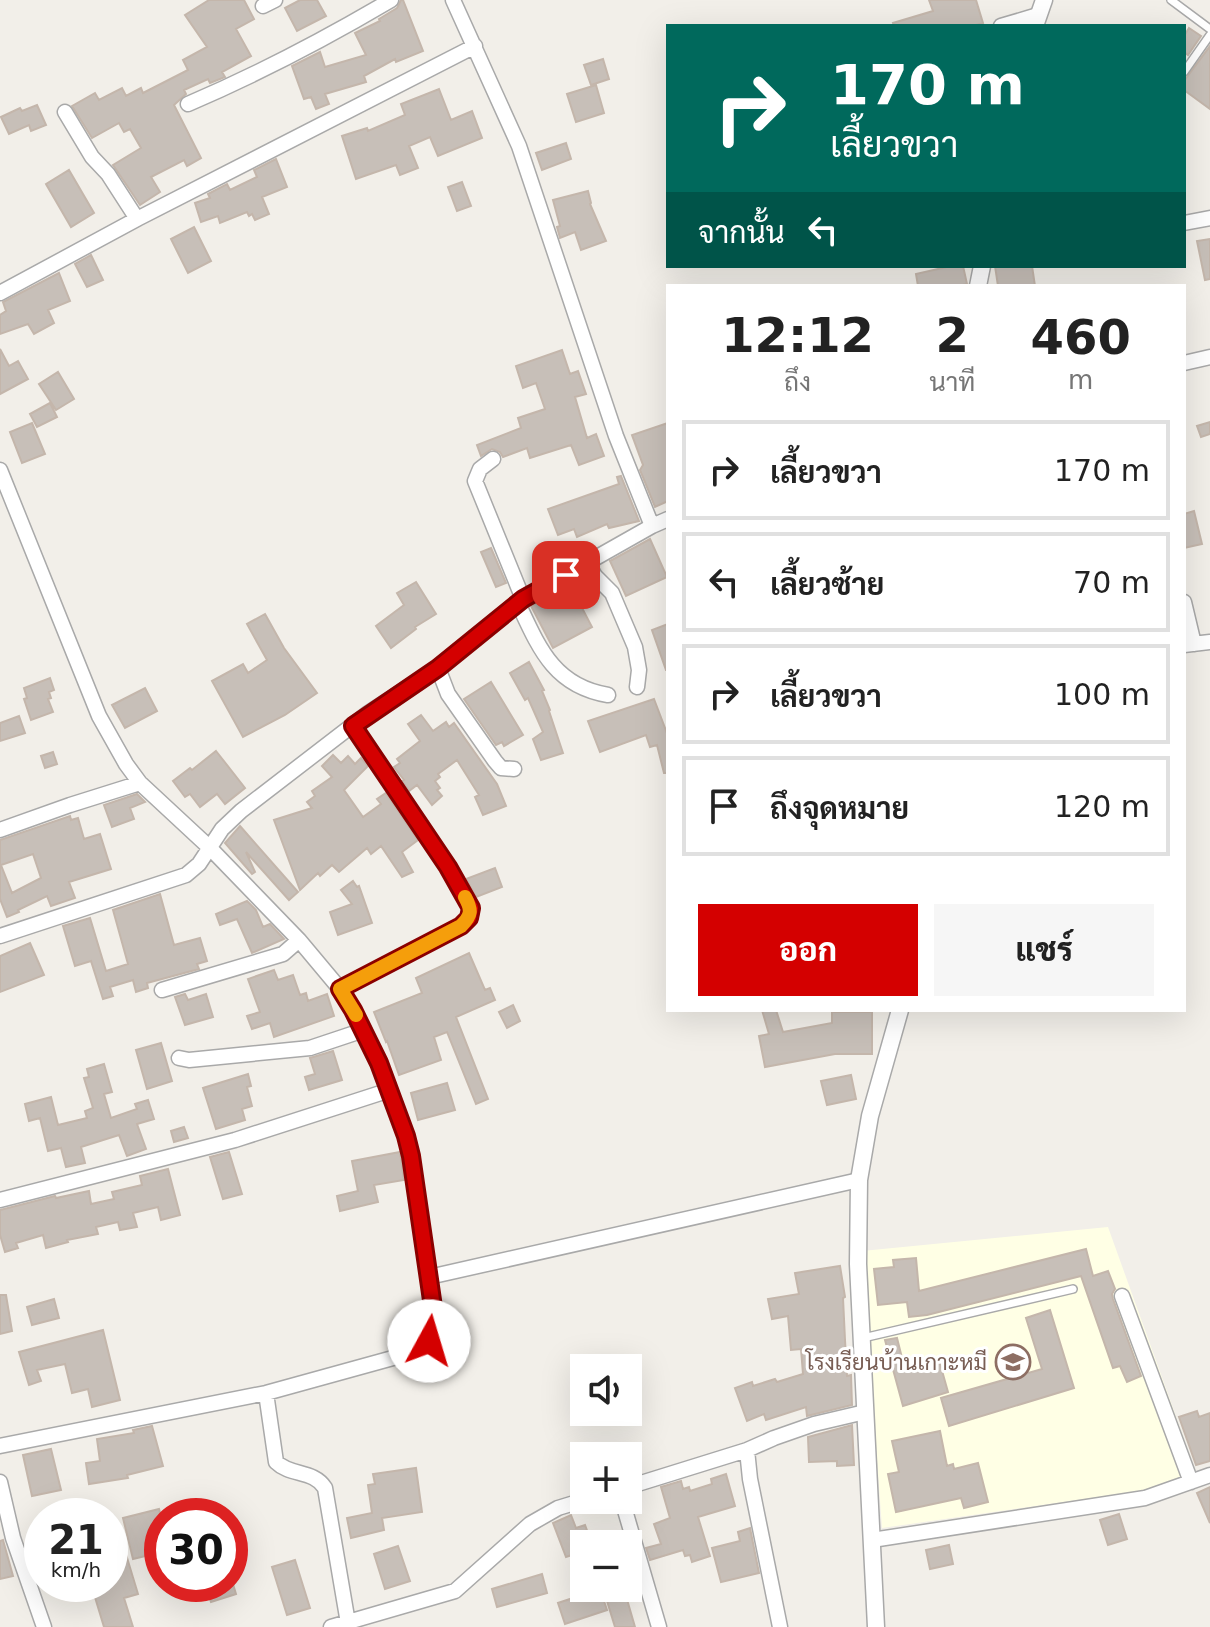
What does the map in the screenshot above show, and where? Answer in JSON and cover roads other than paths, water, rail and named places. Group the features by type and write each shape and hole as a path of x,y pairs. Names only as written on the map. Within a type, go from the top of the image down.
{"street":[{"path":"188,104 280,61 391,0"},
{"path":"453,0 519,146 616,436 652,526"},
{"path":"1007,24 1039,14"},
{"path":"0,293 137,219 475,46"},
{"path":"65,112 92,157 108,174 137,219"},
{"path":"1186,223 1210,218"},
{"path":"1186,363 1210,357"},
{"path":"493,459 480,469 475,481 540,648 562,675 579,688 608,695"},
{"path":"0,470 99,716 119,753 140,783 210,848 299,940 340,989 364,1030 409,1144 433,1321 425,1347 411,1353 266,1393 0,1446"},
{"path":"0,936 186,875 199,864 222,829 241,811 353,726 438,668 520,601 666,520"},
{"path":"587,562 595,576 612,593 635,647 639,670 637,687"},
{"path":"1186,619 1189,645 1210,642"},
{"path":"438,668 448,694 495,761 501,768 514,769"},
{"path":"340,989 461,926 471,914 471,908 448,867 353,726"},
{"path":"0,830 140,783"},
{"path":"162,990 283,954 299,940"},
{"path":"876,1627 858,1264 859,1180 870,1116 899,1012"},
{"path":"179,1058 189,1060 310,1048 364,1030"},
{"path":"0,1200 235,1140 390,1090"},
{"path":"429,1277 859,1180"},
{"path":"1122,1296 1191,1482"},
{"path":"266,1393 276,1462 283,1468 317,1479 325,1488 338,1626 455,1591 530,1524 570,1504"},
{"path":"642,1483 747,1450 814,1424 865,1412"},
{"path":"747,1450 780,1627"},
{"path":"872,1540 1145,1498 1210,1475"},
{"path":"0,1482 6,1539 44,1627"},
{"path":"626,1514 659,1627"}],"lane":[{"path":"1171,0 1210,32 1186,69"},
{"path":"863,1338 1073,1289"}],"place":[{"name":"โรงเรียนบ้านเกาะหมี","path":"1013,1362"}]}
